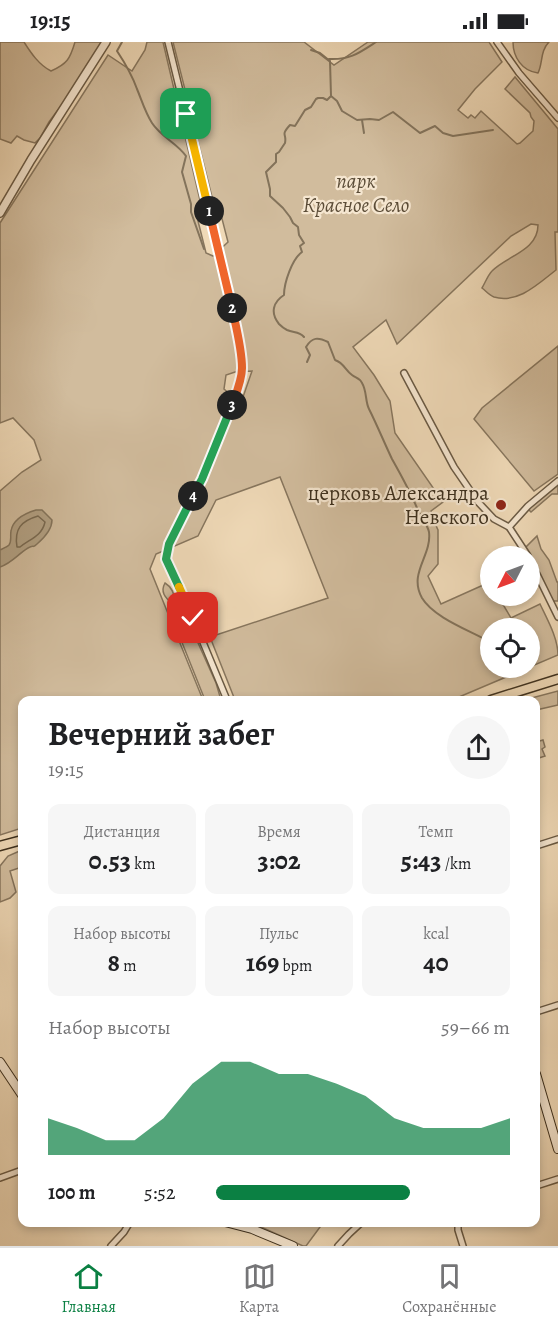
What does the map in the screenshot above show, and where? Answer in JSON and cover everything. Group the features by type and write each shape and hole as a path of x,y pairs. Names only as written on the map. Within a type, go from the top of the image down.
{"main road":[{"path":"504,696 558,679"},
{"path":"0,846 18,841"},
{"path":"0,1062 18,1089"},
{"path":"540,1088 558,1149"},
{"path":"244,1227 293,1246"}],"street":[{"path":"0,213 106,42"},
{"path":"168,42 232,304 242,369 236,393 202,479 169,544 166,559 225,696"},
{"path":"497,42 519,73 558,118"},
{"path":"404,373 454,467 478,502 494,519 509,527 521,546"},
{"path":"509,527 528,506 558,481"},
{"path":"540,580 558,617"},
{"path":"540,845 558,839"},
{"path":"540,1011 558,1005"},
{"path":"0,1178 18,1171"},
{"path":"540,1185 558,1179"},
{"path":"111,1246 127,1227"},
{"path":"338,1246 357,1227"},
{"path":"458,1227 463,1246"}],"green space":[{"path":"0,42 24,42 39,62 51,71 67,60 75,42 102,42 35,143 17,136 11,143 0,139"},
{"name":"парк Красное Село","path":"147,42 163,42 203,213 197,217 206,253 213,256 228,242 219,207 214,205 173,42 304,42 334,65 368,42 489,42 502,62 458,110 468,118 471,115 475,118 481,111 517,144 520,143 533,131 534,121 530,113 505,89 515,77 558,129 556,270 535,287 511,298 494,297 482,288 492,271 533,241 538,225 531,224 511,236 397,344 386,320 353,347 390,401 395,433 443,502 431,511 438,530 438,564 428,576 441,604 480,586 480,606 504,606 511,618 480,618 480,678 504,678 461,696 233,696 210,637 328,598 280,477 216,500 198,536 156,554 150,569 201,696 18,696 18,829 0,835 0,491 22,472 41,460 34,440 13,418 0,423 0,223 108,55 132,71 145,50","holes":["252,371 242,400 232,396 224,389 226,375"]},
{"path":"513,42 549,42 544,49 538,73 523,66 517,58"},
{"path":"558,346 558,474 534,491 474,419 482,408"},
{"path":"558,483 558,494 552,494 531,512 528,509"},
{"path":"537,536 558,582 558,601 553,601 540,576 540,546 527,546"},
{"path":"165,583 173,592 176,604 172,604 164,594"},
{"path":"540,604 554,635 558,655 540,663 540,618 511,618 540,606"},
{"path":"184,623 190,625 220,696 203,696 177,630 179,625"},
{"path":"558,691 558,705 540,709 539,696"},
{"path":"543,740 545,747 542,749 545,756 540,758 540,741"},
{"path":"18,852 18,868 10,871 16,892 10,898 0,902 0,866 8,856"},
{"path":"261,1227 320,1227 306,1246"}],"water":[{"path":"42,510 52,520 51,527 34,546 0,567 0,550 10,543 14,523 24,515"}],"waterway":[{"path":"122,42 117,51 131,74 145,111 156,128 186,156 182,172 191,212 204,249"},
{"path":"329,59 349,57 376,42"},
{"path":"304,337 285,329 274,316 275,304 284,295 289,272 302,252 300,246 304,243 299,235 298,227 270,196 266,172 276,162 276,154 285,143 285,133 290,125 295,126 305,110 311,107 316,99 327,100 331,96 330,61 320,53 311,50"},
{"path":"331,96 337,101 342,111 357,120 379,120 393,112 420,133 435,126 443,133 453,136 493,130"},
{"path":"362,120 364,133"},
{"path":"307,362 310,355 306,347 308,344 316,339 324,340 328,342 335,360 361,381 369,409 429,532 429,541 418,581 418,589 422,598 435,612 480,637"}],"place":[{"name":"церковь Александра Невского","path":"501,505"}],"route":[{"path":"186,114 232,304 242,369 236,393 202,479 169,544 166,559 193,618"}]}
